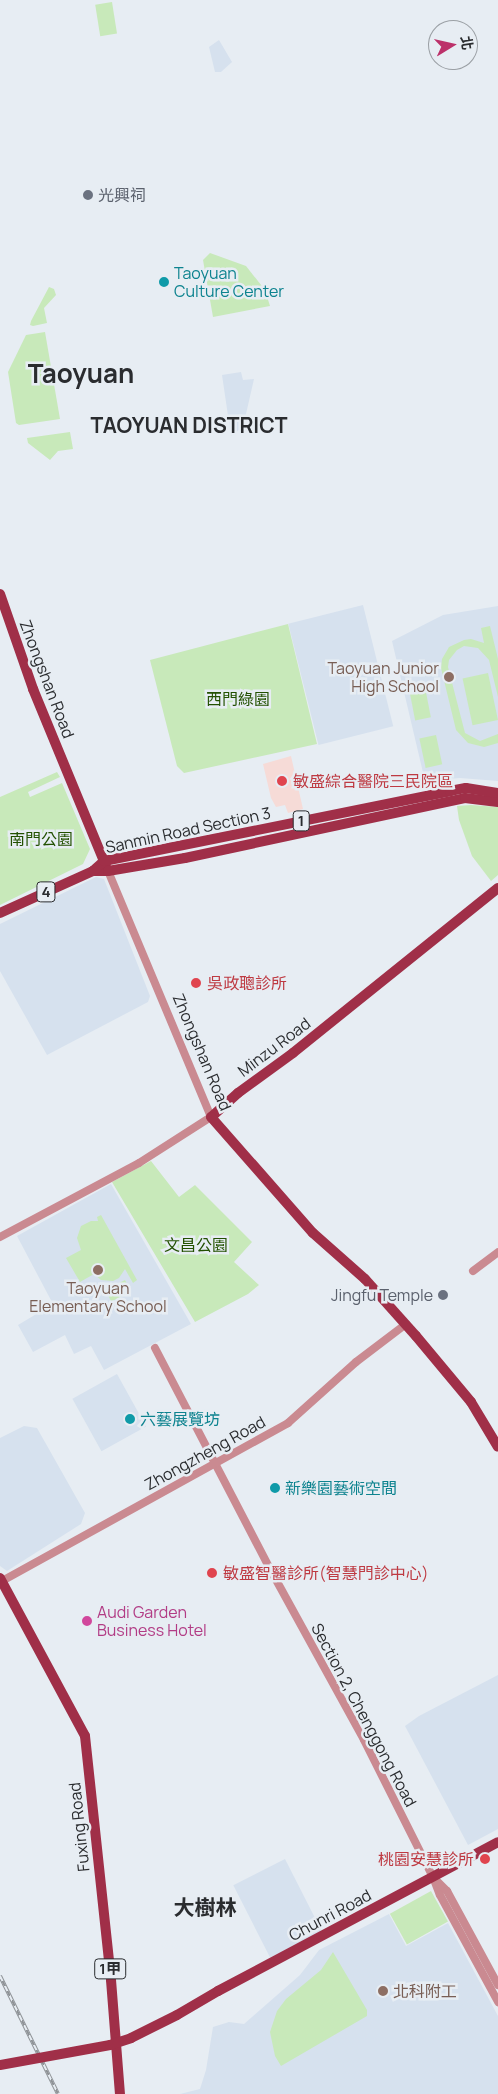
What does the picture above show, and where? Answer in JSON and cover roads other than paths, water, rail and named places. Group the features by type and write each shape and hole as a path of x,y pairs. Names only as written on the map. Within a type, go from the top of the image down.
{"main road":[{"name":"Zhongshan Road","path":"0,594 32,689 108,871"},
{"name":"Sanmin Road Section 3","path":"0,914 93,871 104,861 466,788 498,793"},
{"name":"Sanmin Road Section 3","path":"93,871 108,871 238,847 465,798 498,802"},
{"name":"Minzu Road","path":"211,1117 238,1093 297,1050 498,888"},
{"name":"Zhongshan Road","path":"211,1117 313,1233 364,1279 406,1324 471,1402 498,1447"},
{"name":"Fuxing Road","path":"1,1579 85,1736 111,1980 120,2094"},
{"name":"Chunri Road","path":"0,2065 110,2045 131,2038 498,1842"}],"street":[{"name":"Zhongshan Road","path":"108,871 211,1117"},
{"name":"Minzu Road","path":"0,1237 139,1163 211,1117"},
{"path":"474,1271 498,1252"},
{"name":"Zhongzheng Road","path":"1,1579 99,1529 214,1462 288,1423 356,1362 406,1324"},
{"name":"Section 2, Chenggong Road","path":"155,1348 269,1567 364,1740 433,1877 440,1895 498,2002"},
{"name":"Section 2, Chenggong Road","path":"433,1877 447,1891 498,1984"}],"railway":[{"path":"0,1976 58,2094"}],"place":[{"name":"光興祠","path":"88,195"},
{"name":"Taoyuan Culture Center","path":"164,282"},
{"name":"Taoyuan Junior High School","path":"449,677"},
{"name":"敏盛綜合醫院三民院區","path":"282,781"},
{"name":"吳政聰診所","path":"196,983"},
{"name":"Taoyuan Elementary School","path":"98,1270"},
{"name":"Jingfu Temple","path":"443,1295"},
{"name":"六藝展覽坊","path":"130,1419"},
{"name":"新樂園藝術空間","path":"275,1488"},
{"name":"敏盛智醫診所(智慧門診中心)","path":"212,1573"},
{"name":"Audi Garden Business Hotel","path":"87,1621"},
{"name":"桃園安慧診所","path":"485,1859"},
{"name":"北科附工","path":"383,1991"}],"district":[{"name":"Taoyuan","path":"81,374"},
{"name":"TAOYUAN DISTRICT","path":"189,425"},
{"name":"大樹林","path":"205,1907"}],"park label":[{"name":"西門綠園","path":"238,699"},
{"name":"南門公園","path":"41,839"},
{"name":"文昌公園","path":"196,1245"}]}
